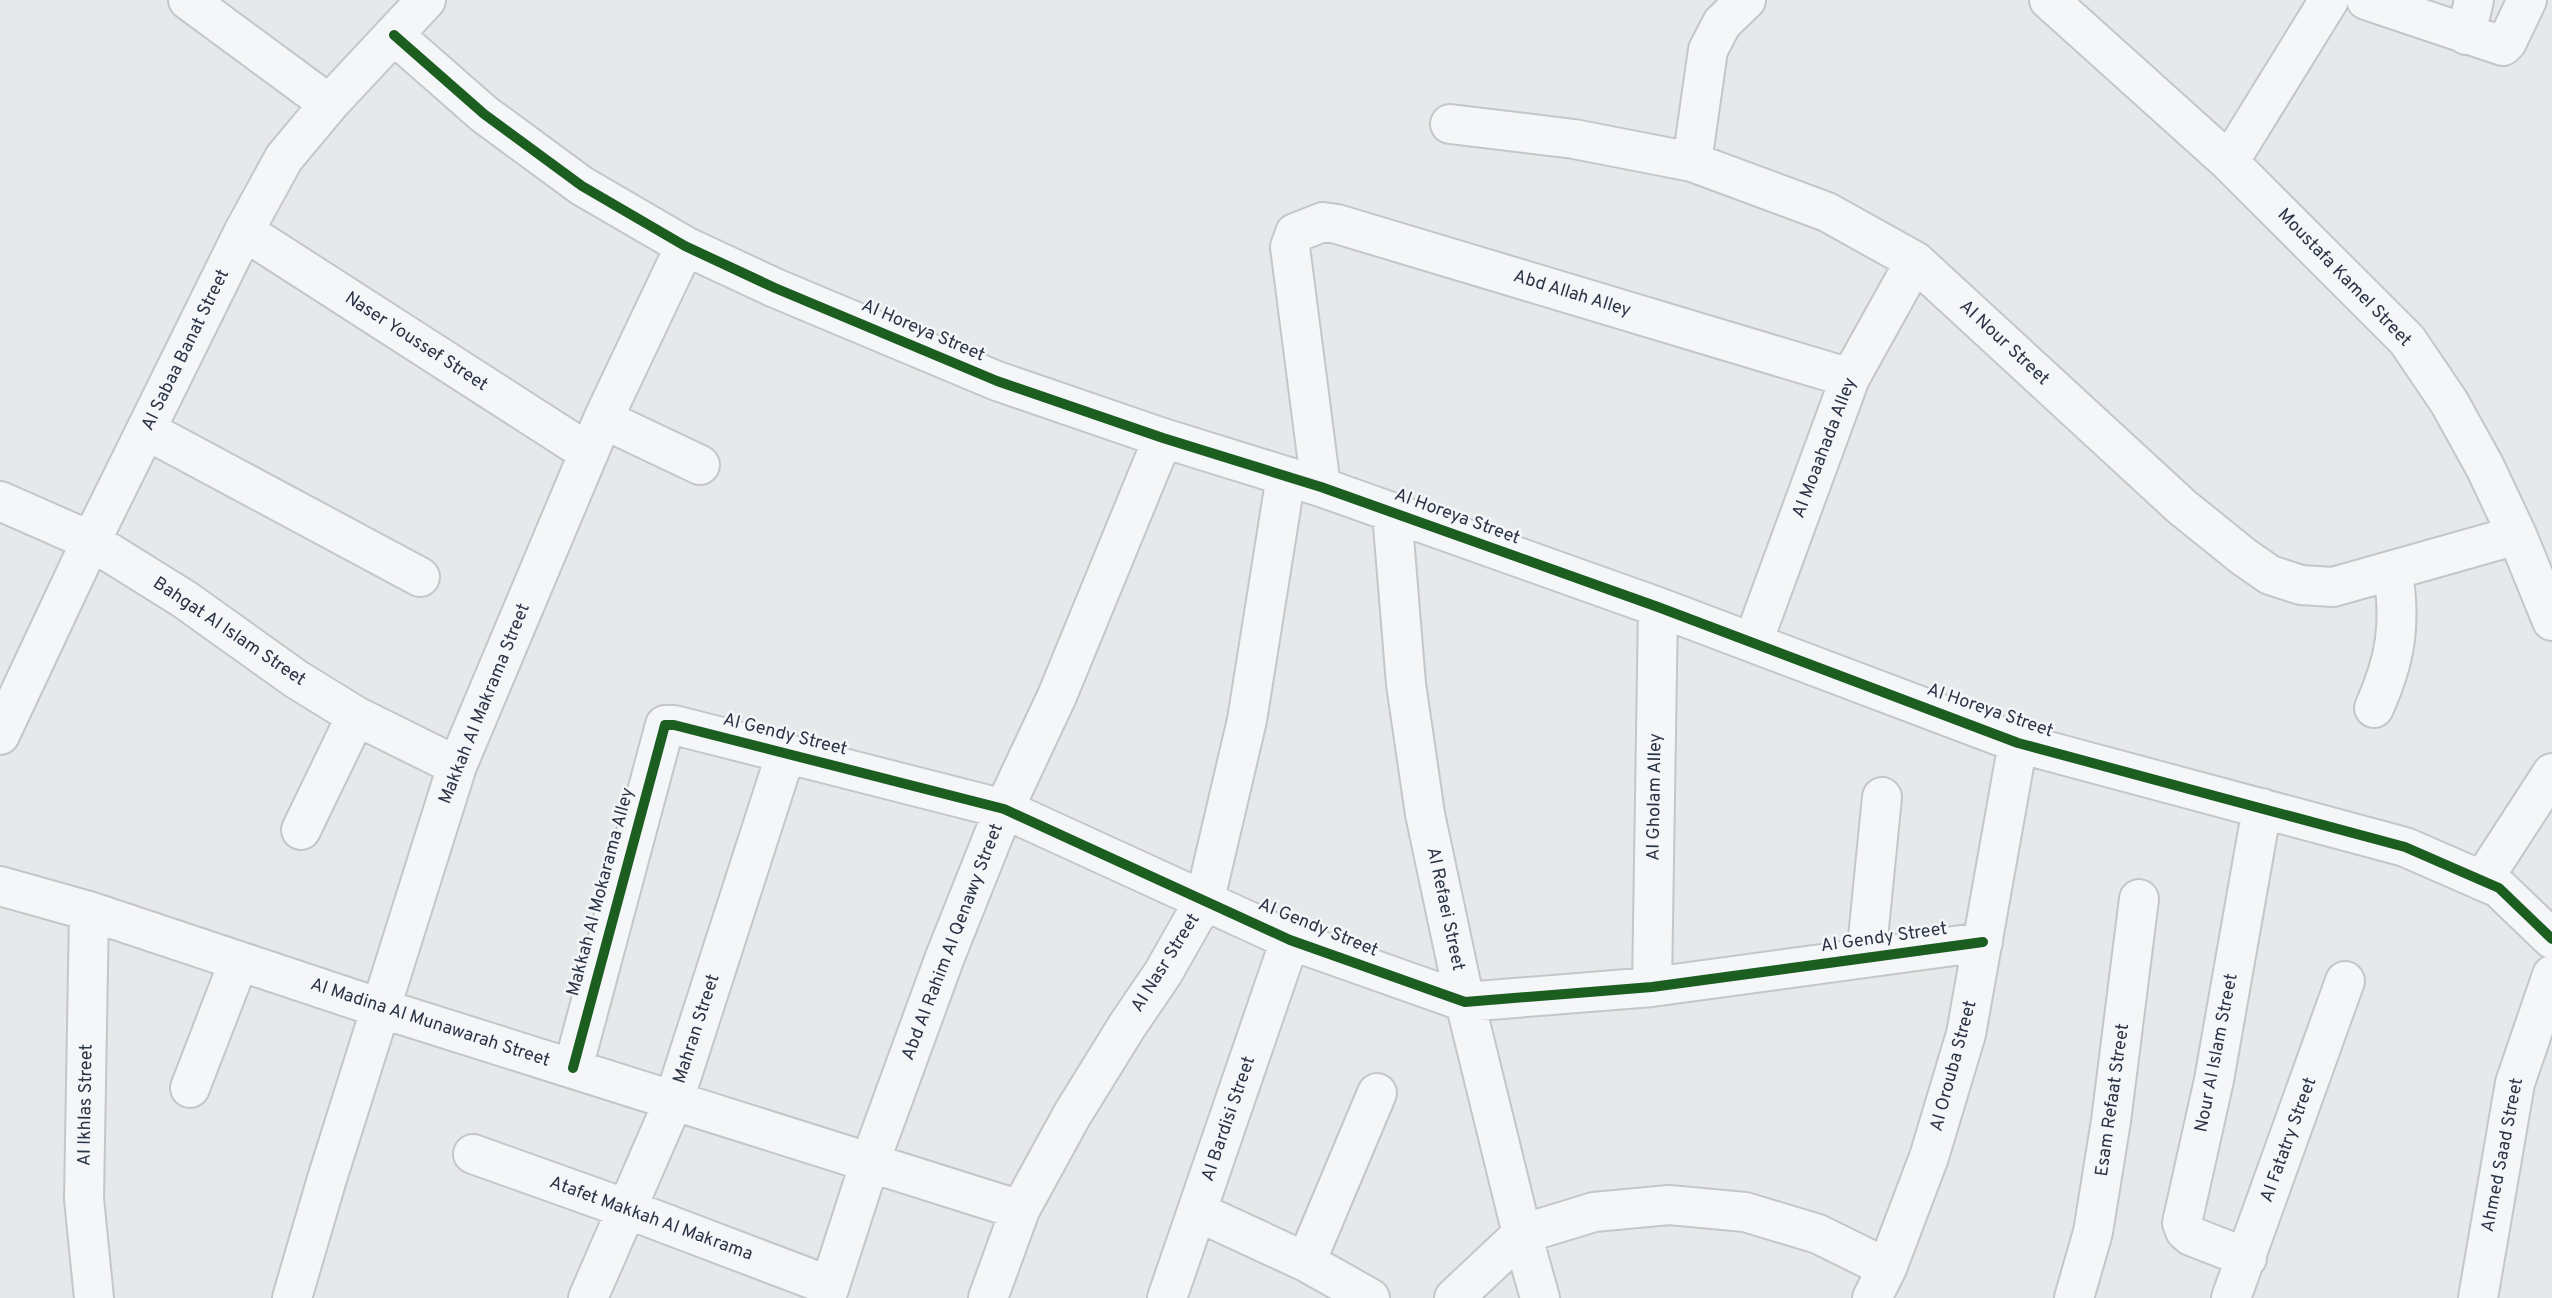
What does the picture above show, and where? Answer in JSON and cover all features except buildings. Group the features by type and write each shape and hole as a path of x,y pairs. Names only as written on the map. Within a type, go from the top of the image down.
{"street":[{"path":"188,0 329,104"},
{"name":"Al Sabaa Banat Street","path":"0,735 91,541 244,231 284,158 329,104 426,0"},
{"path":"1692,162 1708,50 1722,23 1746,0"},
{"name":"Moustafa Kamel Street","path":"2049,0 2229,162 2407,340 2449,402 2485,467 2517,535 2552,621"},
{"path":"2229,162 2329,0"},
{"path":"2366,0 2470,17 2503,46 2527,0"},
{"name":"Al Horeya Street","path":"394,35 484,114 582,186 685,246 775,288 997,382 1303,482 1658,607 2018,743 2405,847 2499,888 2552,939"},
{"name":"Al Nour Street","path":"1450,124 1574,139 1692,162 1827,212 1915,261 2182,507 2270,575 2301,585 2333,587 2517,535"},
{"name":"Abd Allah Alley","path":"1295,233 1323,222 1337,224 1850,378"},
{"name":"Naser Youssef Street","path":"244,231 596,436 700,465"},
{"name":"Al Nasr Street","path":"988,1298 1020,1210 1072,1115 1163,974 1205,900 1303,482 1290,247 1295,233"},
{"name":"Makkah Al Makrama Street","path":"292,1298 457,766 596,436 685,246"},
{"name":"Al Moaahada Alley","path":"1754,642 1850,378 1915,261"},
{"path":"146,430 420,577"},
{"name":"Abd Al Rahim Al Qenawy Street","path":"828,1292 870,1162 945,957 1004,808 1057,696 1163,438"},
{"name":"Bahgat Al Islam Street","path":"0,501 91,541 184,598 296,679 356,716 457,766"},
{"name":"Al Refaei Street","path":"1392,513 1408,698 1425,814 1465,1002 1522,1234 1541,1298"},
{"path":"2374,708 2388,676 2396,642 2398,606 2393,572"},
{"name":"Al Gholam Alley","path":"1652,987 1658,607"},
{"path":"301,830 356,716"},
{"name":"Al Gendy Street","path":"665,725 674,725 1004,808 1290,940 1465,1002 1652,987 1983,942"},
{"name":"Makkah Al Mokarama Alley","path":"573,1068 665,725"},
{"name":"Al Orouba Street","path":"1879,1283 1929,1157 1966,1034 2018,743"},
{"name":"Mahran Street","path":"588,1298 674,1100 786,753"},
{"path":"2482,881 2552,773"},
{"path":"1866,958 1882,797"},
{"name":"Nour Al Islam Street","path":"2247,1258 2192,1236 2185,1231 2182,1223 2183,1207 2214,1080 2262,808"},
{"name":"Al Madina Al Munawarah Street","path":"0,887 89,911 380,1008 1020,1210"},
{"name":"Esam Refaat Street","path":"2074,1298 2093,1232 2111,1121 2139,900"},
{"name":"Al Ikhlas Street","path":"89,911 84,1199 94,1298"},
{"name":"Al Bardisi Street","path":"1167,1298 1290,940"},
{"path":"190,1088 239,961"},
{"name":"Ahmed Saad Street","path":"2478,1298 2515,1083 2552,975"},
{"name":"Al Fatatry Street","path":"2231,1298 2345,981"},
{"path":"1306,1262 1377,1093"},
{"name":"Atafet Makkah Al Makrama","path":"472,1154 626,1209 828,1292"},
{"path":"1454,1298 1522,1234 1594,1212 1670,1205 1745,1212 1818,1234 1879,1283"},
{"path":"1198,1212 1306,1262 1370,1298"}],"cycle path":[{"path":"394,35 484,114 582,186 685,246 775,288 997,381 1163,438 1321,487 1658,607 2018,743 2405,847 2499,888 2552,939"},
{"path":"573,1068 665,725 674,725 1004,809 1290,940 1465,1002 1652,987 1983,942"}]}
